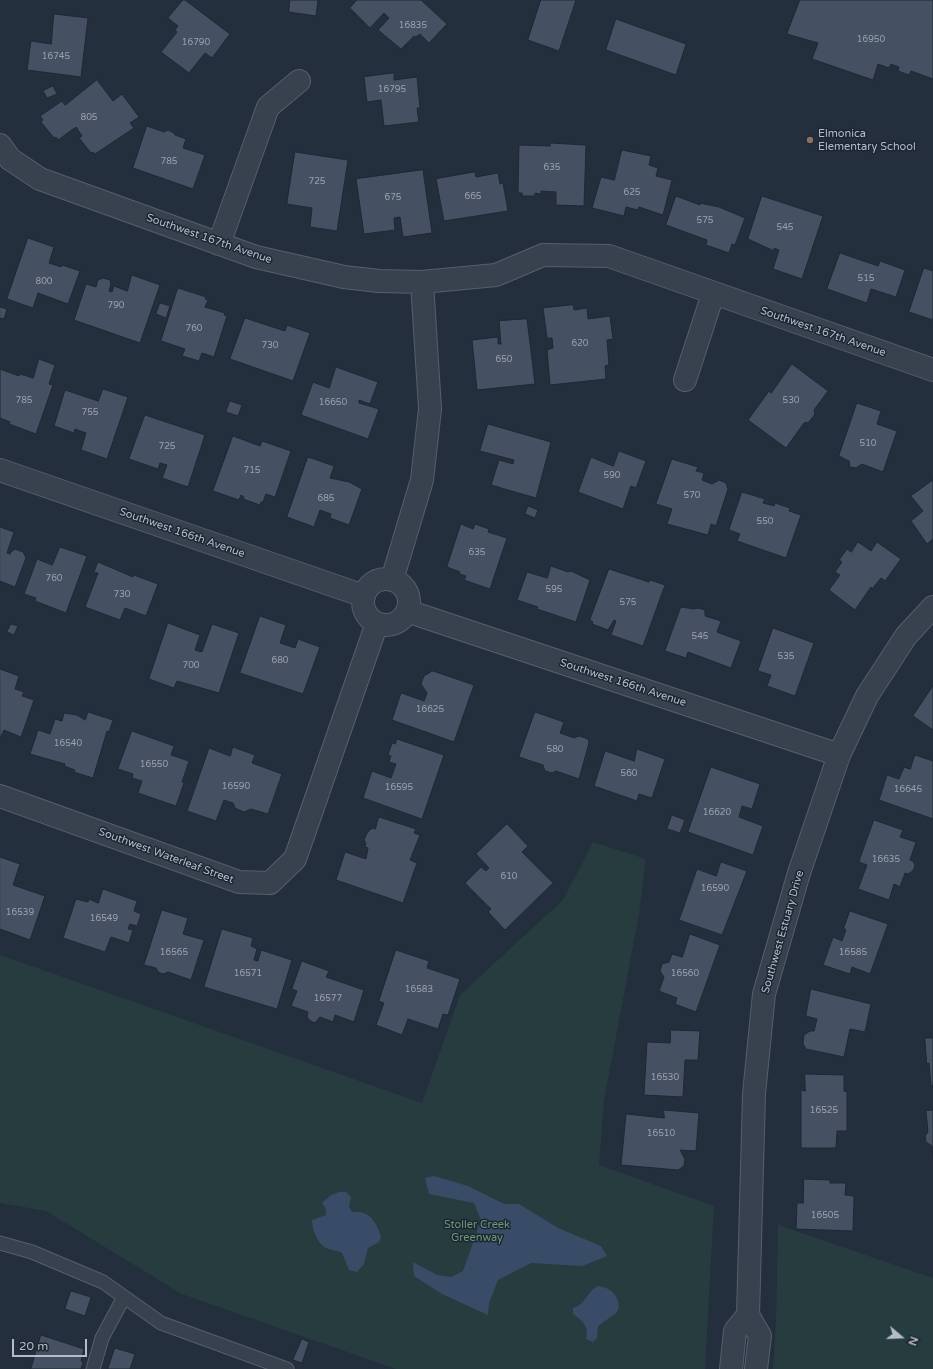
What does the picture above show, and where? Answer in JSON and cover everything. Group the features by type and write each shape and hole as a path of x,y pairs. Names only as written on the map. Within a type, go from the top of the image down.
{"street":[{"path":"219,244 268,107 299,81"},
{"name":"Southwest 167th Avenue","path":"0,145 10,159 40,179 256,257 344,277 379,281 422,282 496,275 543,255 609,256 713,294 933,370"},
{"path":"392,580 423,473 430,409 422,282"},
{"path":"685,380 713,294"},
{"name":"Southwest 166th Avenue","path":"0,470 364,596"},
{"path":"392,580 402,586 407,593 407,611 405,616 394,624 386,626 369,618 365,610 364,596 369,587 376,582 392,580"},
{"name":"Southwest Estuary Drive","path":"748,1315 754,1094 764,994 799,873 839,755 867,696 906,636 933,607"},
{"name":"Southwest 166th Avenue","path":"407,611 839,755"},
{"name":"Southwest Waterleaf Street","path":"0,796 239,882 270,883 295,859 377,623"},
{"path":"731,1369 735,1331 748,1315 760,1336 756,1369"}],"lane":[{"path":"0,1243 32,1252 59,1262 103,1282 161,1323 287,1369"},
{"path":"93,1369 102,1338 124,1297"}],"green space":[{"name":"Stoller Creek Greenway","path":"593,842 646,859 639,914 604,1101 599,1165 714,1206 705,1369 396,1369 182,1294 46,1211 0,1203 0,955 422,1103 460,995 563,900"},
{"path":"778,1225 933,1278 933,1369 773,1369 776,1323"}],"water":[{"path":"434,1176 468,1186 504,1204 519,1204 558,1228 601,1246 607,1256 582,1266 531,1263 498,1280 489,1303 488,1315 442,1294 414,1276 413,1262 437,1275 451,1277 463,1271 481,1220 474,1203 429,1194 425,1178"},
{"path":"339,1192 346,1192 351,1197 349,1206 352,1212 368,1215 375,1222 381,1237 379,1242 368,1248 364,1264 357,1272 349,1270 342,1253 326,1248 320,1243 313,1227 312,1220 326,1215 326,1209 322,1203 331,1195"},
{"path":"598,1286 607,1288 613,1292 617,1299 619,1308 616,1313 598,1326 597,1338 593,1342 586,1339 586,1327 582,1321 573,1314 573,1308 581,1304 591,1291"}],"building":[{"path":"183,0 230,34 212,58 205,53 189,73 161,52 177,32 175,30 178,26 168,18"},
{"path":"290,0 318,0 316,16 289,12"},
{"path":"357,0 421,0 447,24 429,43 420,34 416,37 414,36 401,49 378,30 389,18 384,13 370,28 350,8"},
{"path":"541,0 576,0 559,51 528,40"},
{"path":"800,0 933,0 933,79 911,71 909,75 898,71 899,67 891,64 889,68 878,64 873,80 812,59 818,43 787,34"},
{"path":"54,14 88,18 81,77 27,70 31,41 51,44"},
{"path":"616,19 686,44 676,75 606,50"},
{"path":"394,73 394,80 417,77 420,108 417,108 419,122 384,126 381,100 367,102 364,77"},
{"path":"97,80 113,101 122,94 139,117 130,123 134,128 95,154 93,152 91,153 79,138 82,136 76,127 58,140 56,137 54,138 41,122 43,120 40,116 62,101 65,105"},
{"path":"53,86 57,94 47,98 43,91"},
{"path":"147,126 164,132 168,130 175,135 186,139 183,148 205,155 193,189 133,168"},
{"path":"550,143 586,145 584,206 556,205 556,192 541,191 541,194 535,193 535,196 522,196 522,193 518,193 519,145 550,146"},
{"path":"622,150 651,156 649,165 658,168 656,176 672,180 663,215 639,207 638,210 626,207 624,216 592,208 601,177 614,180"},
{"path":"295,152 348,160 337,231 310,227 312,208 287,204"},
{"path":"423,170 432,233 403,237 400,217 394,218 395,230 364,234 356,179"},
{"path":"475,172 476,177 498,173 500,184 503,183 508,211 444,221 436,179"},
{"path":"676,196 700,205 700,203 719,207 745,218 735,245 732,244 729,253 706,245 707,240 666,225"},
{"path":"762,196 823,216 802,279 773,269 779,250 774,248 774,251 748,239"},
{"path":"28,238 54,247 49,263 61,267 62,265 80,271 68,304 38,293 33,308 7,299"},
{"path":"840,253 878,266 880,261 905,270 896,297 871,289 867,303 827,289"},
{"path":"924,268 933,271 933,320 909,312"},
{"path":"132,275 160,285 140,343 74,320 86,284 96,287 98,280 103,278 110,280 111,284 109,291 112,292 114,286 127,291"},
{"path":"178,288 206,297 205,299 208,300 205,307 225,313 224,315 227,316 214,357 202,353 199,361 182,356 185,349 161,341"},
{"path":"160,303 170,306 166,318 156,314"},
{"path":"573,305 574,310 587,308 588,319 610,316 613,339 607,340 609,365 605,366 606,379 550,385 547,350 553,348 552,338 547,338 543,308"},
{"path":"0,307 7,309 4,319 0,318"},
{"path":"245,318 285,331 287,325 310,333 293,381 230,359"},
{"path":"527,319 535,384 477,390 472,340 498,337 498,344 501,344 499,321"},
{"path":"39,359 55,365 49,384 53,385 36,434 9,424 10,422 0,418 0,369 19,376 20,374 33,378"},
{"path":"792,364 828,391 814,410 815,414 809,422 804,423 786,448 748,420 769,391 771,393"},
{"path":"336,367 378,382 370,404 359,400 359,403 379,409 368,439 301,415 313,382 329,388"},
{"path":"103,389 128,397 107,459 81,450 86,433 75,429 74,433 54,426 65,390 98,401"},
{"path":"230,401 242,405 238,416 226,412"},
{"path":"857,403 881,411 877,424 897,431 883,472 862,464 856,468 850,467 849,461 839,456"},
{"path":"145,415 205,435 188,487 162,478 167,465 160,463 158,469 129,459"},
{"path":"488,424 551,442 536,498 491,485 499,460 513,464 514,460 480,451"},
{"path":"233,436 260,446 262,441 291,451 275,497 266,494 260,505 243,499 244,497 241,495 239,500 213,491"},
{"path":"619,451 646,461 636,488 631,486 623,509 578,492 591,457 613,466"},
{"path":"308,457 334,466 330,478 349,482 362,489 349,525 330,518 331,514 320,510 314,527 287,517"},
{"path":"672,459 698,467 696,471 704,473 702,480 712,484 719,480 726,483 728,489 716,526 711,524 708,535 667,524 672,509 656,504"},
{"path":"933,480 933,539 927,544 911,521 923,511 911,496"},
{"path":"742,492 765,499 763,503 774,506 775,503 790,508 789,511 801,515 786,558 737,541 740,534 729,530"},
{"path":"528,506 538,510 535,518 525,514"},
{"path":"461,524 473,529 475,524 489,529 488,532 507,538 490,589 464,580 466,576 447,567"},
{"path":"0,527 14,532 7,553 10,554 15,549 23,552 26,558 15,587 0,581"},
{"path":"858,542 871,551 877,542 901,559 885,581 881,578 872,589 871,587 855,610 829,590 840,575 835,572 842,562 839,560 847,549 851,552"},
{"path":"60,547 87,556 66,613 35,601 36,598 24,594 37,559 52,565"},
{"path":"98,562 133,577 134,575 158,584 146,616 125,608 120,620 85,607 98,573 94,573"},
{"path":"551,566 568,572 571,571 590,580 576,622 537,609 538,607 517,600 527,572 547,578"},
{"path":"609,569 649,582 650,580 665,585 643,646 611,635 616,621 614,620 608,630 592,624 593,622 590,620"},
{"path":"681,607 705,610 705,616 721,621 717,632 741,641 731,668 688,652 686,658 665,651"},
{"path":"260,616 286,625 280,643 295,648 298,639 320,647 303,694 240,673"},
{"path":"168,623 200,635 195,650 202,652 212,624 239,633 219,693 177,681 174,688 149,679"},
{"path":"11,624 18,626 14,635 7,632"},
{"path":"773,628 814,643 795,696 767,686 771,675 758,671"},
{"path":"0,669 19,676 15,689 24,692 22,696 34,700 21,737 4,730 0,739"},
{"path":"433,671 474,685 454,742 392,720 401,693 424,701 427,693 421,684 424,676"},
{"path":"933,686 933,730 913,716"},
{"path":"88,712 113,720 109,732 107,731 93,778 74,772 75,770 64,766 65,764 30,754 38,730 50,734 55,719 62,721 64,713 77,715 85,720"},
{"path":"535,712 564,722 560,733 574,738 579,736 588,739 589,743 579,779 556,771 552,773 545,771 543,765 519,757"},
{"path":"132,731 174,746 171,755 189,761 182,782 184,783 176,806 138,793 142,781 132,778 133,774 118,769"},
{"path":"397,739 444,755 422,819 363,798 372,771 391,778 396,764 389,762 391,756 388,755 392,743 395,744"},
{"path":"233,747 255,755 252,763 282,774 268,814 251,809 244,812 235,808 233,803 224,800 216,821 187,811 209,748 230,756"},
{"path":"637,749 665,759 652,798 639,794 637,801 594,786 605,751 634,761"},
{"path":"915,755 933,761 933,819 879,800 887,775 899,779 904,767 910,769"},
{"path":"711,767 760,784 752,809 742,806 739,817 763,826 753,855 688,832"},
{"path":"672,815 685,820 680,833 667,829"},
{"path":"379,817 416,829 414,833 420,835 410,860 417,863 403,903 336,880 345,852 366,859 368,848 365,847 366,843 364,840 367,833 372,828 375,829"},
{"path":"874,820 903,830 900,837 916,842 910,860 913,861 915,865 913,871 908,874 905,873 900,887 894,884 889,900 858,889 867,865 859,862"},
{"path":"507,824 528,846 522,852 553,883 505,930 488,912 491,909 465,883 481,867 486,871 489,868 476,854"},
{"path":"0,857 20,864 13,885 45,896 30,940 0,929"},
{"path":"721,862 747,871 722,935 679,920 697,869 716,876"},
{"path":"103,889 137,901 134,911 141,914 137,926 130,924 128,929 133,930 129,943 111,937 105,952 63,938 76,899 88,902 89,899 98,903"},
{"path":"162,910 188,918 183,934 204,940 191,980 168,972 163,974 158,972 156,968 144,965"},
{"path":"850,911 888,924 870,974 852,967 850,974 823,965 833,937 842,941 846,930 844,928"},
{"path":"222,929 253,938 251,946 257,949 254,960 258,961 261,950 292,960 277,1009 204,987"},
{"path":"690,934 720,945 696,1012 675,1004 677,998 659,991 664,977 660,971 662,964 669,962 672,954 682,957"},
{"path":"396,950 429,961 427,968 460,979 448,1015 443,1014 438,1029 408,1019 402,1035 376,1025 384,1003 379,1001"},
{"path":"302,961 329,971 326,977 364,990 354,1022 335,1015 333,1022 320,1017 315,1023 309,1020 307,1016 308,1012 291,1006 297,991 292,989"},
{"path":"811,989 871,1004 865,1032 850,1029 844,1057 806,1049 803,1044 804,1035 810,1031 814,1031 817,1019 806,1016"},
{"path":"671,1030 700,1031 698,1060 685,1060 683,1097 644,1095 647,1042 670,1043"},
{"path":"925,1038 933,1038 933,1086 931,1086 929,1063 927,1064"},
{"path":"805,1074 844,1075 844,1091 847,1092 847,1131 837,1131 836,1148 801,1148 801,1090 805,1091"},
{"path":"664,1110 699,1113 696,1151 680,1150 685,1159 684,1166 678,1170 621,1165 626,1114 664,1118"},
{"path":"933,1110 933,1158 932,1146 926,1142 925,1136 928,1132 926,1111"},
{"path":"804,1179 830,1180 830,1183 846,1183 845,1195 854,1196 853,1231 796,1229 797,1203 803,1203"},
{"path":"71,1291 91,1297 85,1316 65,1309"},
{"path":"41,1335 84,1349 81,1369 31,1369"},
{"path":"302,1339 309,1342 302,1363 293,1360"},
{"path":"115,1348 135,1354 130,1369 108,1369"}],"place":[{"name":"Elmonica Elementary School","path":"810,140"}]}
